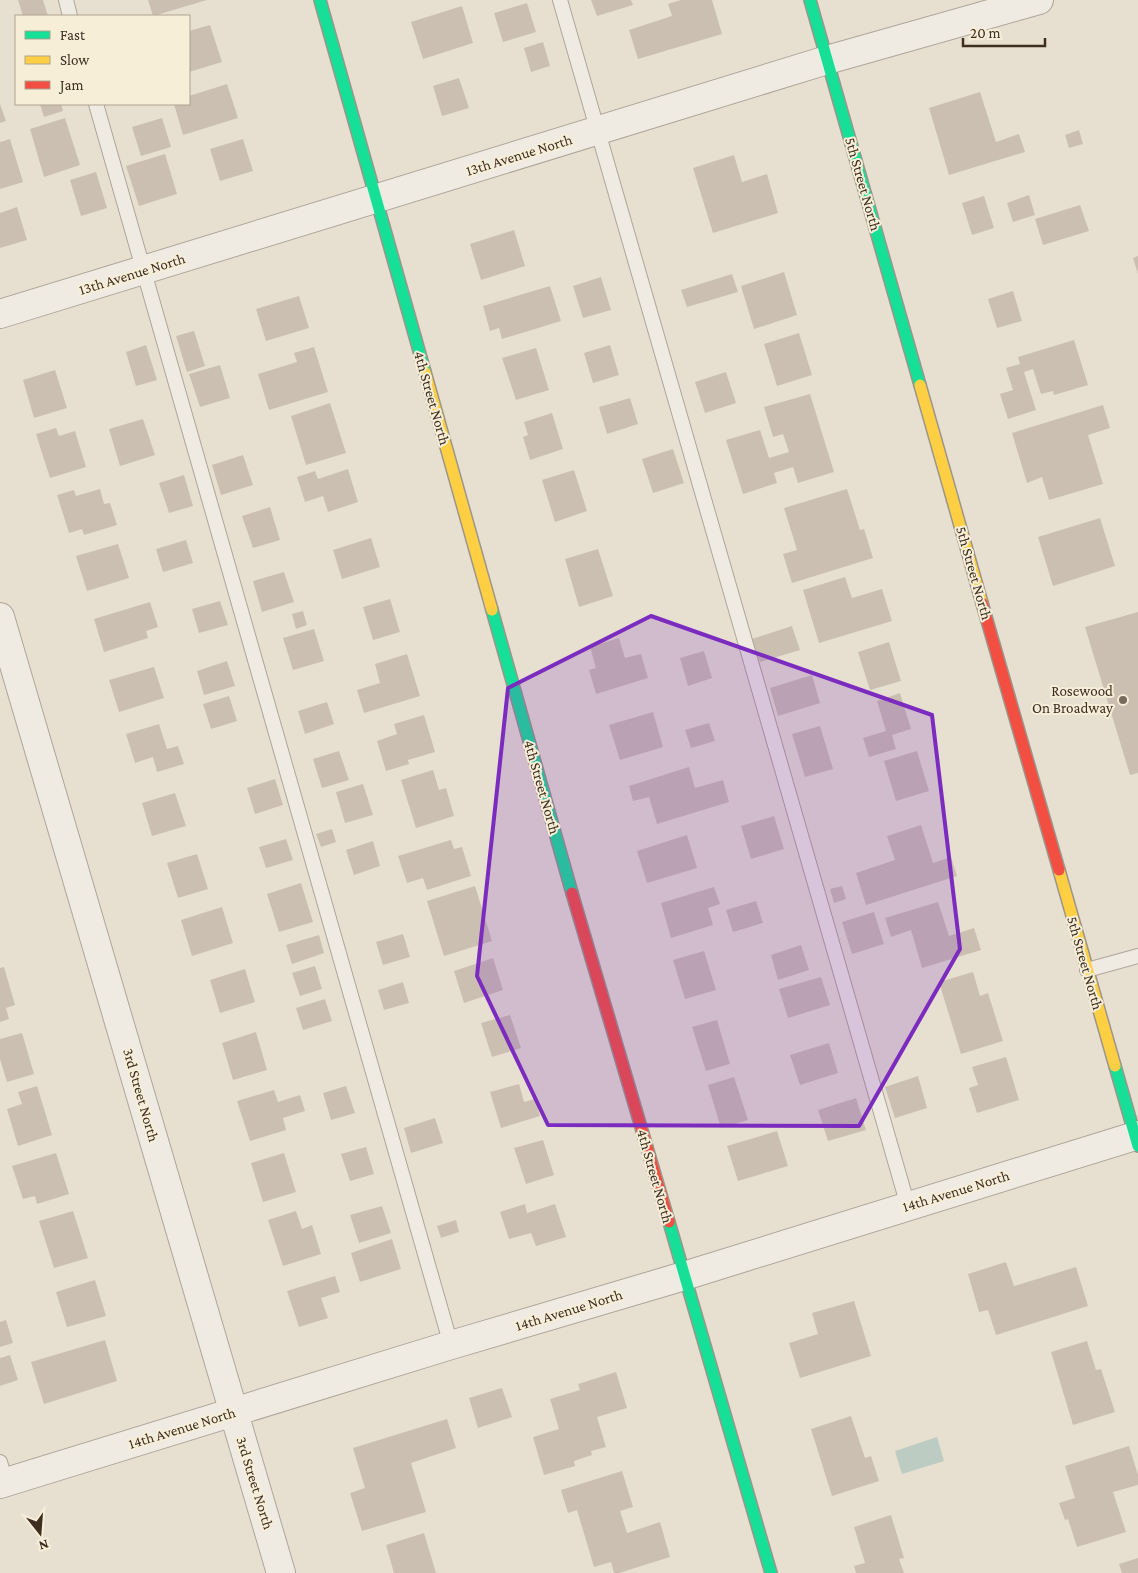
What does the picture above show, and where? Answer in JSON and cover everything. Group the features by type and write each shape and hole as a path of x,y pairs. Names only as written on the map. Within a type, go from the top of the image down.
{"street":[{"name":"4th Street North","path":"320,0 535,763 771,1573"},
{"name":"5th Street North","path":"810,0 1137,1139"},
{"name":"13th Avenue North","path":"0,314 828,60 1039,0"},
{"name":"3rd Street North","path":"0,617 281,1573"},
{"name":"14th Avenue North","path":"2,1476 234,1412 908,1206 1137,1139"}],"lane":[{"path":"66,0 70,15"},
{"path":"560,0 908,1206"},
{"path":"96,105 452,1345"},
{"path":"1088,970 1138,956"}],"highlighted area":[{"path":"651,616 932,715 960,949 859,1126 548,1125 477,976 508,688"}],"shaded area":[{"path":"937,1437 944,1461 902,1474 895,1451"}],"building":[{"path":"18,0 43,0 48,15 23,15"},
{"path":"148,0 207,0 156,15 153,15"},
{"path":"591,0 631,0 633,5 597,16"},
{"path":"681,0 712,0 722,34 638,59 629,30 672,16 668,4"},
{"path":"527,3 536,32 503,42 494,13"},
{"path":"462,6 473,43 423,59 411,22"},
{"path":"210,25 222,62 190,72 190,31"},
{"path":"543,42 550,66 531,72 524,48"},
{"path":"459,78 469,108 442,116 433,86"},
{"path":"227,84 238,118 183,135 174,105 190,105 190,96"},
{"path":"980,92 996,142 1019,134 1025,152 949,175 929,108"},
{"path":"0,104 6,121 0,123"},
{"path":"40,105 61,105 63,111 44,117"},
{"path":"65,118 80,165 44,177 30,129"},
{"path":"162,118 171,147 141,156 132,127"},
{"path":"1079,130 1083,144 1069,148 1065,135"},
{"path":"10,139 23,182 0,189 0,142"},
{"path":"243,139 253,171 220,181 210,149"},
{"path":"165,154 177,194 139,206 126,166"},
{"path":"734,155 742,182 767,174 778,213 713,233 693,168"},
{"path":"96,172 107,208 81,216 70,180"},
{"path":"1029,195 1035,215 1013,222 1007,203"},
{"path":"984,196 994,228 972,235 962,203"},
{"path":"1080,205 1089,231 1043,245 1035,219"},
{"path":"17,207 27,240 0,248 0,213"},
{"path":"514,230 525,266 481,280 470,244"},
{"path":"1138,256 1138,274 1133,258"},
{"path":"784,272 797,315 754,329 741,286"},
{"path":"732,274 738,292 687,307 681,290"},
{"path":"601,277 611,310 583,318 573,286"},
{"path":"550,286 561,321 502,339 499,328 490,331 483,306"},
{"path":"1013,291 1022,321 997,328 988,299"},
{"path":"299,296 309,328 266,341 256,309"},
{"path":"194,331 205,366 187,372 176,336"},
{"path":"799,333 812,375 777,386 764,344"},
{"path":"1074,340 1088,385 1054,395 1053,391 1041,394 1033,369 1024,372 1036,410 1008,419 1000,394 1013,390 1006,368 1020,364 1018,357"},
{"path":"146,345 157,380 136,386 126,352"},
{"path":"610,345 619,375 593,383 584,353"},
{"path":"314,347 328,392 269,410 258,374 297,362 294,353"},
{"path":"536,348 549,390 516,400 502,358"},
{"path":"220,365 230,398 200,407 189,374"},
{"path":"55,370 67,408 34,418 23,380"},
{"path":"726,372 736,403 705,413 695,382"},
{"path":"810,394 834,472 798,483 793,467 774,473 777,483 743,494 726,440 760,430 769,458 789,452 783,434 773,437 764,407"},
{"path":"630,398 638,424 607,434 599,407"},
{"path":"330,403 346,453 306,465 291,416"},
{"path":"1103,405 1110,428 1088,435 1103,484 1049,500 1042,477 1027,483 1012,433"},
{"path":"552,413 563,449 530,460 523,437 528,435 524,422"},
{"path":"143,419 155,455 120,466 109,429"},
{"path":"56,428 59,436 75,431 86,467 50,478 36,434"},
{"path":"673,449 684,483 653,493 642,459"},
{"path":"243,455 253,485 221,495 212,465"},
{"path":"348,469 358,502 328,512 323,496 305,502 297,477 315,471 318,479"},
{"path":"574,470 587,511 555,522 542,480"},
{"path":"184,475 193,506 169,513 159,483"},
{"path":"100,489 104,504 110,503 117,525 84,535 82,529 69,533 57,495 74,490 76,496"},
{"path":"847,489 860,530 864,529 873,558 792,583 783,554 797,550 784,508"},
{"path":"270,507 280,540 253,548 242,516"},
{"path":"1100,518 1115,566 1053,586 1038,537"},
{"path":"371,538 380,567 342,579 333,550"},
{"path":"186,540 193,563 163,572 156,549"},
{"path":"118,544 129,578 87,591 76,556"},
{"path":"598,549 613,596 579,607 565,559"},
{"path":"284,572 294,602 262,612 253,581"},
{"path":"845,577 852,598 882,589 892,621 819,643 803,590"},
{"path":"390,599 400,632 373,640 363,607"},
{"path":"220,601 228,625 199,633 192,609"},
{"path":"150,602 158,627 146,631 148,638 104,652 94,619"},
{"path":"303,611 307,625 296,629 292,614"},
{"name":"Rosewood On Broadway","path":"1138,612 1138,773 1130,775 1085,627"},
{"path":"792,626 800,650 760,662 752,639"},
{"path":"314,629 324,661 293,670 283,638"},
{"path":"619,638 625,658 641,654 648,678 596,694 589,670 596,668 590,647"},
{"path":"889,642 901,681 870,690 858,652"},
{"path":"704,651 712,678 688,686 680,658"},
{"path":"407,654 420,696 364,713 357,690 380,683 375,664"},
{"path":"227,661 235,686 204,695 197,671"},
{"path":"154,667 164,698 119,712 109,680"},
{"path":"812,675 820,703 778,716 770,688"},
{"path":"900,693 911,729 892,735 896,749 869,757 863,738 886,731 877,701"},
{"path":"229,696 237,721 211,729 203,704"},
{"path":"327,702 334,724 305,734 298,711"},
{"path":"653,712 663,747 620,760 609,725"},
{"path":"424,715 435,752 408,760 409,764 386,771 377,741 397,734 394,724"},
{"path":"709,723 715,741 691,748 685,730"},
{"path":"159,724 167,749 178,746 184,764 157,772 153,757 135,763 126,734"},
{"path":"820,726 833,769 805,777 792,734"},
{"path":"339,751 349,780 322,788 313,759"},
{"path":"917,751 929,791 896,801 884,761"},
{"path":"689,767 695,788 723,780 729,802 657,824 649,797 633,801 629,786"},
{"path":"433,770 439,790 446,788 454,816 416,828 401,780"},
{"path":"275,779 283,805 255,814 247,788"},
{"path":"363,784 373,815 345,823 336,792"},
{"path":"175,793 186,826 152,836 142,803"},
{"path":"774,816 784,849 751,859 741,826"},
{"path":"921,825 933,863 951,857 957,876 866,905 856,873 895,860 887,836"},
{"path":"332,829 336,842 321,847 316,834"},
{"path":"687,835 697,868 647,883 637,851"},
{"path":"286,839 293,860 266,868 259,847"},
{"path":"451,840 454,849 462,847 471,876 427,890 423,878 407,883 398,856"},
{"path":"373,841 380,866 354,875 346,850"},
{"path":"197,854 208,889 178,898 167,863"},
{"path":"301,883 313,922 279,932 267,894"},
{"path":"475,886 492,941 444,956 427,901"},
{"path":"842,886 846,899 834,903 830,889"},
{"path":"714,887 720,904 708,908 713,925 671,938 661,903"},
{"path":"756,901 763,923 733,932 726,910"},
{"path":"938,902 949,936 974,928 981,950 922,968 911,930 891,937 885,918"},
{"path":"222,907 233,943 192,956 181,920"},
{"path":"874,912 884,944 852,954 842,922"},
{"path":"403,934 410,957 383,965 376,942"},
{"path":"319,935 324,953 292,964 286,945"},
{"path":"801,945 809,970 778,980 771,955"},
{"path":"704,951 716,990 685,999 673,960"},
{"path":"493,958 503,990 464,1003 454,971"},
{"path":"315,966 322,989 300,996 292,973"},
{"path":"4,967 15,1005 6,1008 9,1019 0,1022 0,968"},
{"path":"245,969 255,1002 220,1013 210,980"},
{"path":"973,972 980,996 988,993 1003,1041 961,1054 939,982"},
{"path":"821,977 830,1005 788,1018 779,989"},
{"path":"403,982 409,1003 384,1010 378,990"},
{"path":"325,999 332,1021 303,1030 296,1008"},
{"path":"510,1015 521,1048 492,1057 481,1023"},
{"path":"717,1020 730,1064 706,1071 692,1027"},
{"path":"256,1032 267,1070 233,1080 222,1043"},
{"path":"22,1033 34,1074 7,1082 0,1059 0,1039"},
{"path":"829,1043 838,1073 800,1085 790,1055"},
{"path":"1006,1057 1019,1100 977,1113 969,1088 978,1085 972,1067"},
{"path":"918,1076 927,1108 895,1118 885,1087"},
{"path":"734,1077 748,1120 721,1128 708,1085"},
{"path":"519,1084 524,1102 535,1099 540,1116 501,1128 490,1092"},
{"path":"37,1086 52,1135 18,1146 7,1109 22,1104 18,1092"},
{"path":"346,1086 355,1113 331,1120 323,1093"},
{"path":"274,1090 278,1102 300,1095 305,1111 283,1118 286,1130 250,1141 237,1101"},
{"path":"856,1098 866,1130 828,1141 818,1110"},
{"path":"435,1118 443,1143 411,1153 404,1128"},
{"path":"777,1131 788,1166 738,1181 727,1146"},
{"path":"543,1140 554,1175 526,1184 514,1148"},
{"path":"366,1147 374,1174 350,1181 341,1154"},
{"path":"56,1153 69,1194 37,1204 35,1196 23,1199 12,1166"},
{"path":"284,1153 296,1192 263,1202 251,1163"},
{"path":"525,1204 527,1213 555,1204 566,1237 536,1246 531,1233 509,1239 500,1212"},
{"path":"382,1206 391,1233 359,1243 350,1215"},
{"path":"73,1211 88,1258 54,1268 39,1221"},
{"path":"296,1211 302,1229 312,1225 321,1254 283,1266 268,1220"},
{"path":"456,1220 459,1232 441,1238 437,1226"},
{"path":"392,1239 401,1269 360,1282 351,1253"},
{"path":"1006,1262 1014,1286 1076,1267 1088,1306 996,1335 988,1310 979,1312 968,1274"},
{"path":"335,1276 340,1292 321,1298 328,1318 299,1327 287,1291"},
{"path":"95,1280 106,1316 67,1327 56,1292"},
{"path":"854,1301 871,1356 800,1378 789,1343 818,1334 812,1313"},
{"path":"6,1320 13,1343 0,1347 0,1322"},
{"path":"105,1340 117,1381 44,1404 31,1362"},
{"path":"1087,1341 1096,1370 1101,1369 1115,1412 1073,1425 1051,1352"},
{"path":"10,1355 18,1380 0,1386 0,1358"},
{"path":"616,1372 627,1408 597,1417 606,1447 591,1451 592,1455 574,1461 575,1466 544,1475 533,1437 559,1429 550,1399 580,1390 578,1384"},
{"path":"502,1388 512,1417 478,1428 469,1398"},
{"path":"851,1416 865,1458 871,1456 879,1481 832,1496 811,1429"},
{"path":"447,1419 456,1448 411,1463 426,1512 362,1531 350,1493 365,1488 353,1448"},
{"path":"1129,1446 1138,1475 1138,1485 1113,1492 1126,1532 1077,1547 1068,1519 1065,1520 1059,1503 1075,1498 1065,1466"},
{"path":"622,1471 633,1507 620,1511 627,1533 660,1522 670,1557 614,1573 611,1562 594,1567 577,1510 568,1513 561,1490"},
{"path":"891,1515 904,1558 899,1559 904,1573 856,1573 854,1566 865,1563 854,1527"},
{"path":"424,1533 436,1573 394,1573 386,1545"},
{"path":"1138,1558 1138,1573 1122,1573 1119,1564"}],"traffic: fast":[{"path":"320,0 425,372"},
{"path":"810,0 920,385"},
{"path":"492,610 572,893"},
{"path":"1115,1066 1138,1146"},
{"path":"669,1222 771,1573"}],"traffic: slow":[{"path":"425,372 492,610"},
{"path":"920,385 982,603"},
{"path":"1059,870 1115,1066"}],"traffic: jam":[{"path":"982,603 1059,870"},
{"path":"572,893 669,1222"}],"place":[{"name":"Rosewood On Broadway","path":"1123,700"}]}
